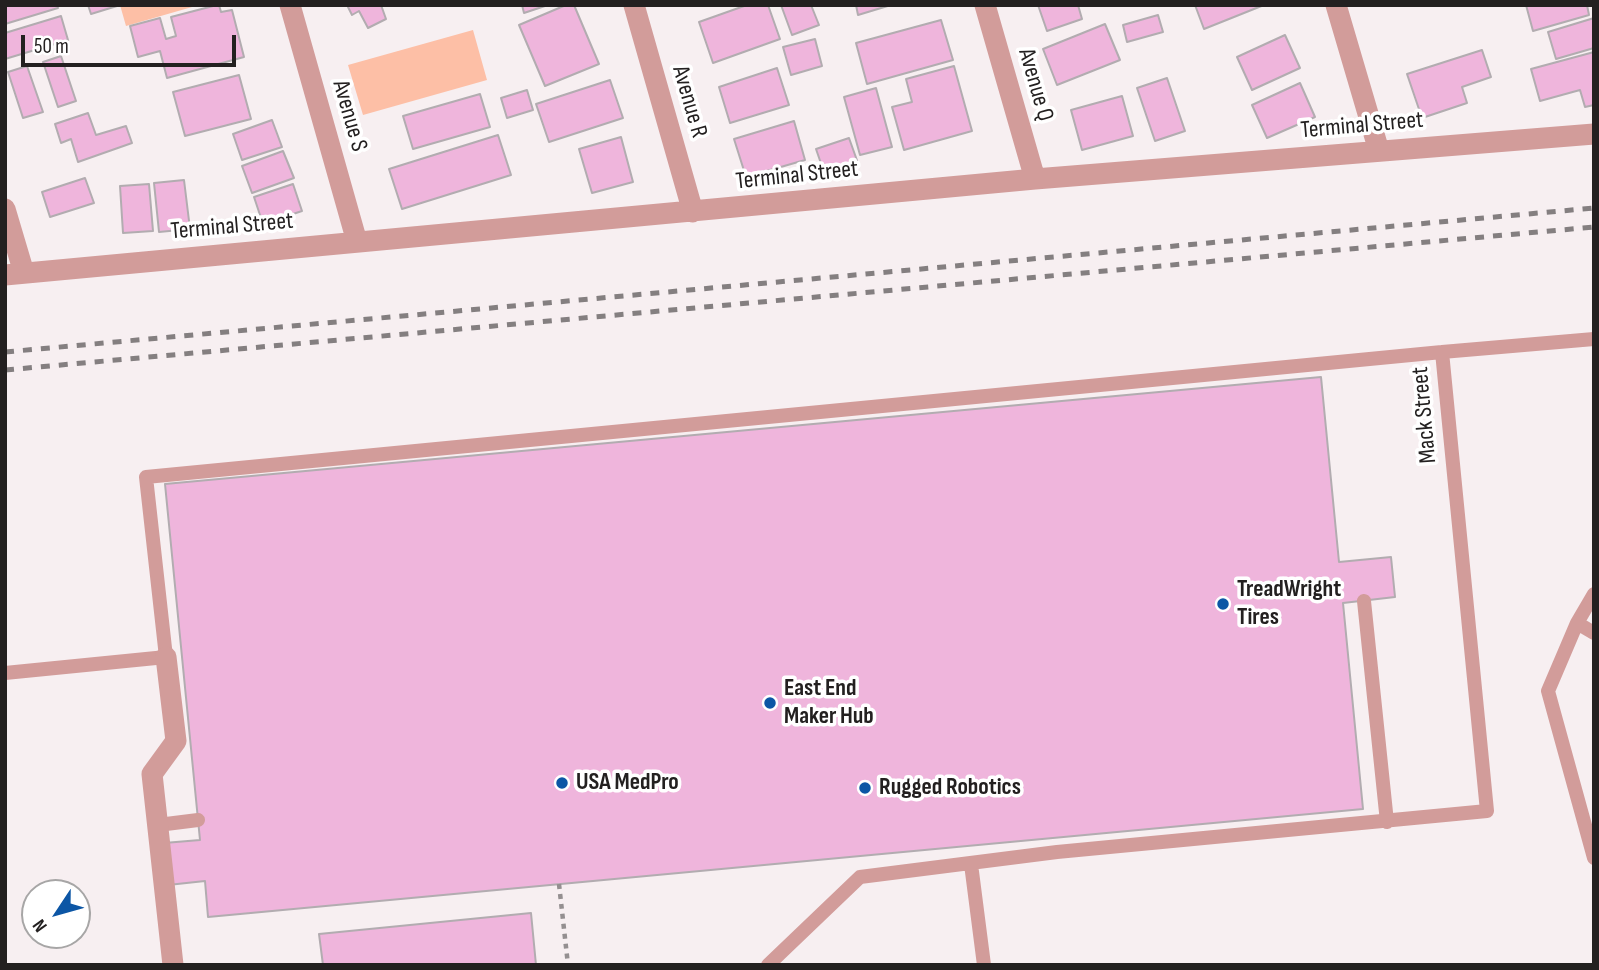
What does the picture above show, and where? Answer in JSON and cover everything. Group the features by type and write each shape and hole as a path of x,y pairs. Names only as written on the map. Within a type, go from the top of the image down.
{"street":[{"name":"Avenue S","path":"290,5 357,242"},
{"name":"Avenue R","path":"634,5 693,212"},
{"name":"Avenue Q","path":"985,5 1035,179"},
{"path":"1336,5 1379,150"},
{"name":"Terminal Street","path":"15,274 1035,179 1594,134"},
{"path":"5,209 15,274"},
{"path":"166,657 176,741 152,774 173,965"}],"lane":[{"name":"Mack Street","path":"1387,822 1487,811 1442,352 1594,339"},
{"path":"5,673 166,657 146,477 1442,352"},
{"path":"1594,594 1577,623 1548,691 1594,858"},
{"path":"768,965 860,877 1057,852 1387,822 1364,601"},
{"path":"1577,623 1594,633"},
{"path":"158,825 198,820"},
{"path":"971,864 984,965"}],"path":[{"path":"559,884 568,965"}],"shaded area":[{"path":"120,5 199,5 126,26"},
{"path":"473,30 487,80 363,115 348,65"}],"building":[{"path":"5,5 57,5 58,8 5,24"},
{"path":"88,5 117,5 117,6 91,14"},
{"path":"219,5 221,12 232,10 244,57 167,78 160,51 138,57 130,26 160,18 166,39 176,36 171,17"},
{"path":"347,5 381,5 386,19 368,28 359,11 352,15"},
{"path":"522,5 548,5 524,13"},
{"path":"566,5 574,5 599,64 545,86 519,25"},
{"path":"747,5 768,5 780,39 713,63 699,22"},
{"path":"781,5 811,5 819,25 792,35"},
{"path":"856,5 891,5 858,15"},
{"path":"1038,5 1078,5 1082,19 1047,31"},
{"path":"1195,5 1264,5 1204,29"},
{"path":"1526,5 1587,5 1589,15 1533,31"},
{"path":"1158,15 1163,32 1127,42 1123,25"},
{"path":"61,16 68,40 5,59 5,33"},
{"path":"1594,18 1594,48 1556,59 1548,32"},
{"path":"941,20 953,60 867,84 856,43"},
{"path":"1105,24 1120,60 1057,85 1043,49"},
{"path":"1285,35 1300,68 1252,90 1237,57"},
{"path":"815,39 822,66 791,75 783,47"},
{"path":"1482,50 1491,77 1462,87 1467,103 1422,118 1407,74"},
{"path":"1594,52 1594,105 1585,107 1580,90 1540,101 1531,69"},
{"path":"61,56 76,101 58,107 43,62"},
{"path":"27,66 43,112 23,118 8,72"},
{"path":"954,66 972,131 904,150 892,107 912,102 906,79"},
{"path":"777,68 789,105 730,123 719,87"},
{"path":"239,75 251,119 185,136 173,92"},
{"path":"1167,78 1185,131 1155,141 1137,88"},
{"path":"610,80 623,118 549,142 536,104"},
{"path":"1300,83 1315,117 1267,138 1252,105"},
{"path":"876,88 892,147 860,155 844,97"},
{"path":"527,90 533,110 507,118 501,98"},
{"path":"480,94 490,127 413,149 403,116"},
{"path":"1122,96 1133,136 1082,150 1071,110"},
{"path":"88,113 96,135 126,126 132,143 78,162 71,139 61,143 55,124"},
{"path":"272,120 282,147 242,160 233,134"},
{"path":"794,121 805,160 746,177 734,139"},
{"path":"498,135 511,175 402,209 389,169"},
{"path":"621,137 633,182 592,193 579,149"},
{"path":"849,138 859,166 826,178 816,149"},
{"path":"283,151 294,178 252,193 242,166"},
{"path":"85,178 94,203 50,217 42,192"},
{"path":"184,180 190,229 159,232 154,183"},
{"path":"149,184 153,231 123,233 120,186"},
{"path":"293,184 302,211 263,224 254,197"},
{"name":"East End Maker Hub","path":"1321,377 1339,562 1391,557 1395,597 1343,603 1363,809 208,917 205,881 168,885 164,843 200,840 165,484"},
{"path":"531,913 536,965 323,965 319,934"}],"railway":[{"path":"5,352 1594,208"},
{"path":"5,370 1594,227"}],"place":[{"name":"TreadWright Tires","path":"1223,604"},
{"name":"East End Maker Hub","path":"770,703"},
{"name":"USA MedPro","path":"562,783"},
{"name":"Rugged Robotics","path":"865,788"}]}
